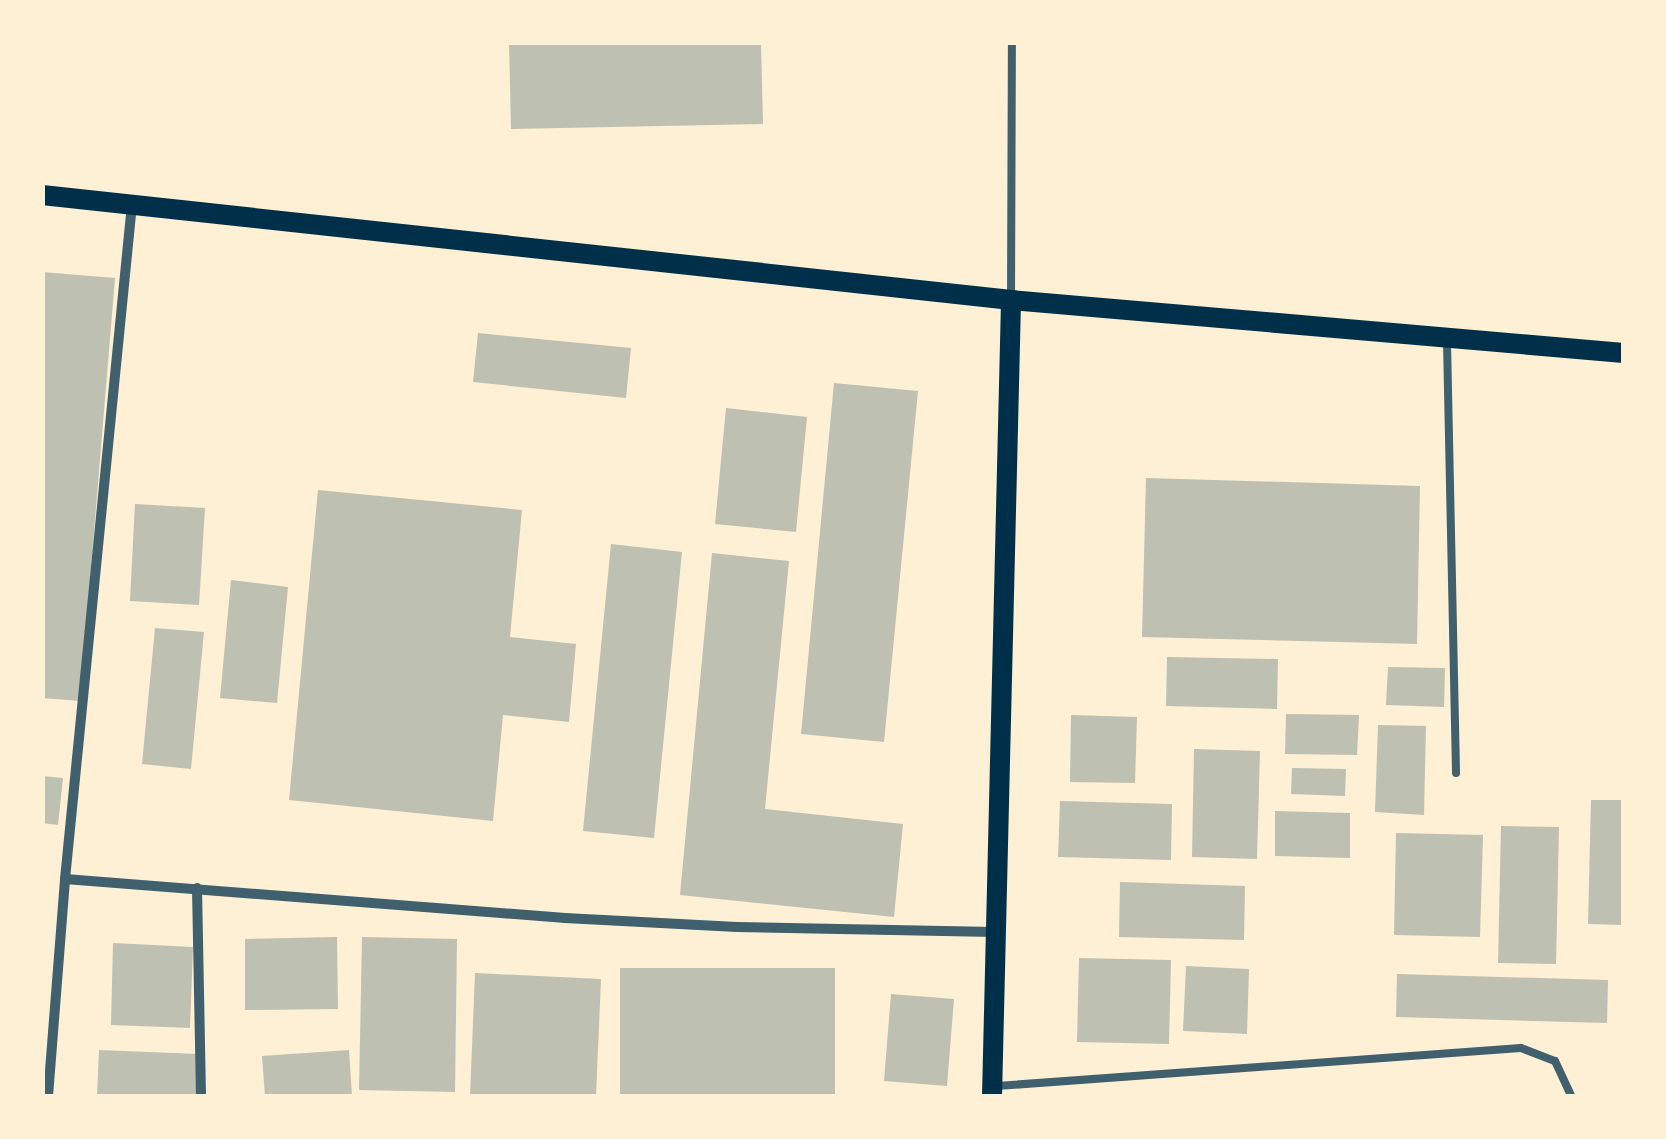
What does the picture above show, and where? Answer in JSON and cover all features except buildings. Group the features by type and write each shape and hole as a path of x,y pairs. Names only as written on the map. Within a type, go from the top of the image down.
{"main road":[{"path":"42,195 1011,300 1624,354"},
{"path":"992,1092 1011,300"}],"street":[{"path":"48,1096 47,1038 132,204"},
{"path":"65,878 679,924 996,932"},
{"path":"197,888 202,1096"}],"lane":[{"path":"1011,300 1012,42"},
{"path":"1446,337 1456,773"},
{"path":"992,1092 1522,1048 1555,1061 1571,1096"}]}
